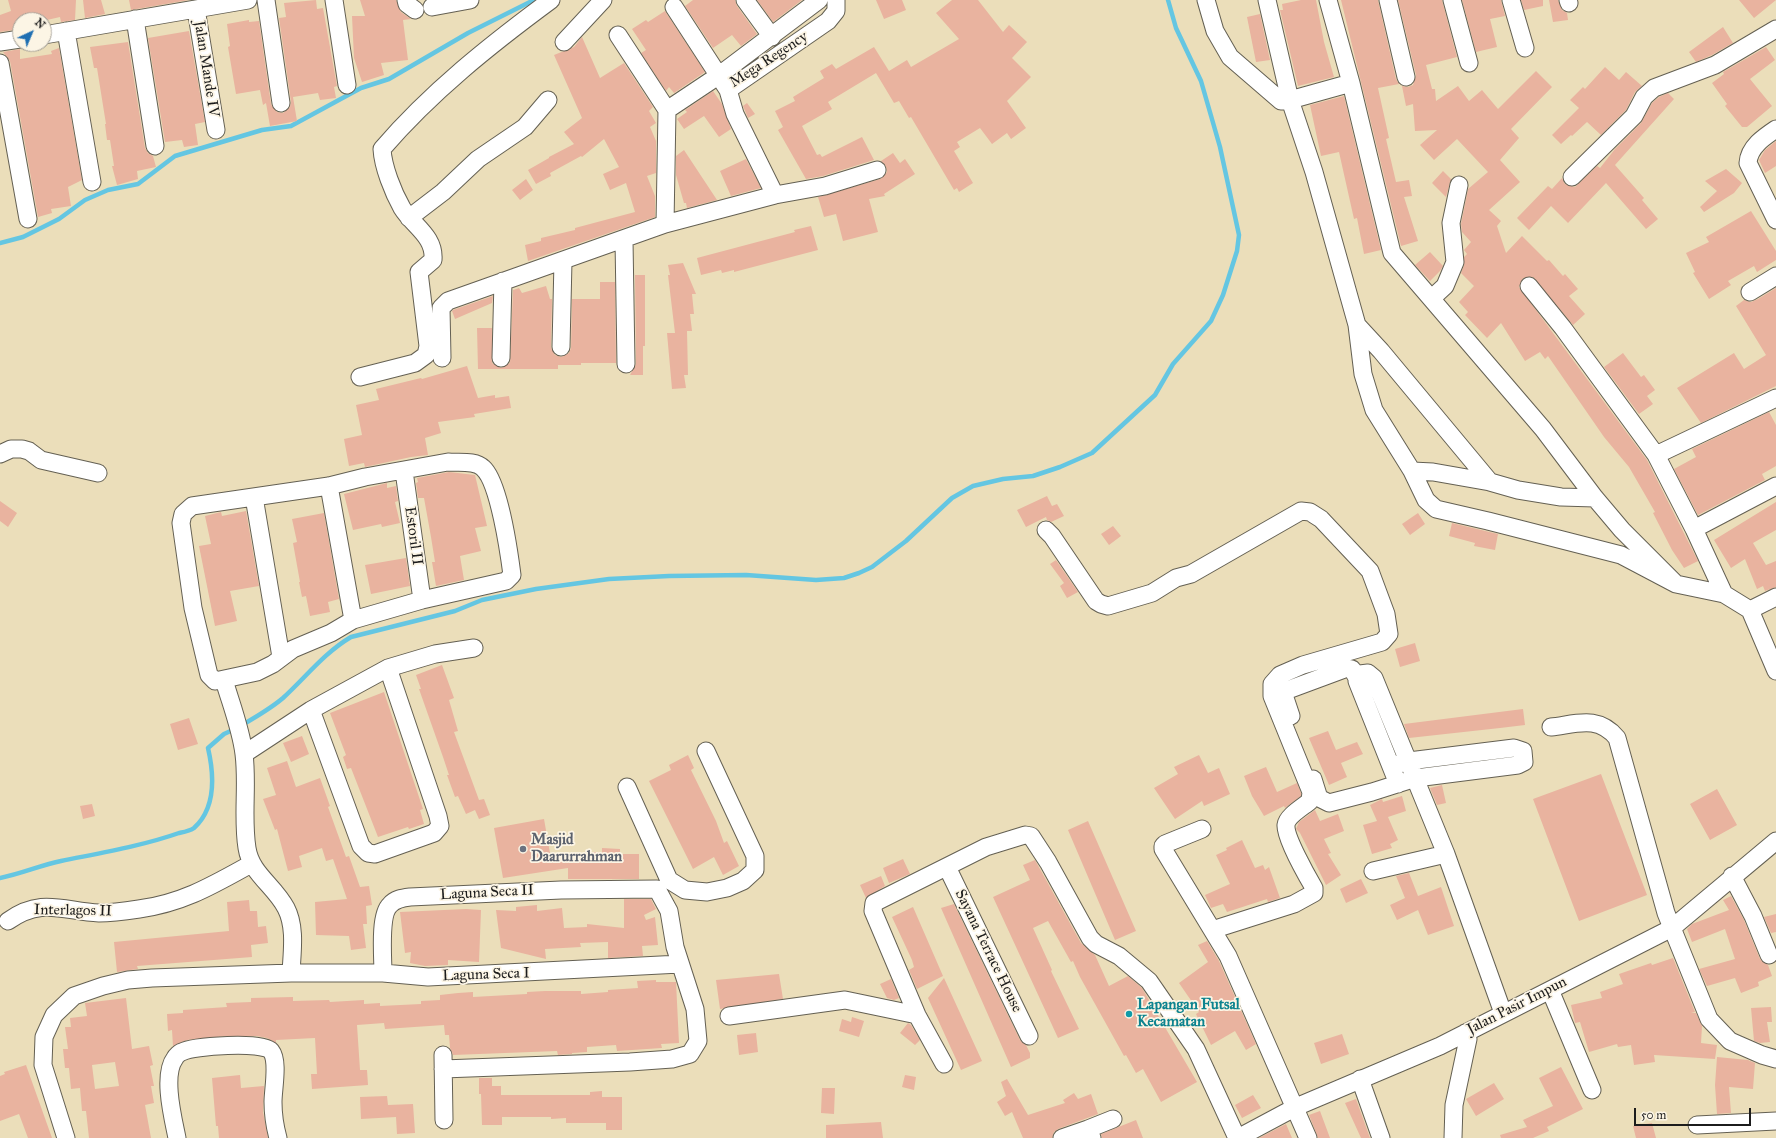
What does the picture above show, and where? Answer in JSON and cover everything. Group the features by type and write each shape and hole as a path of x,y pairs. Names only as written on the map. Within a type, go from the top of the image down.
{"street":[{"path":"52,33 248,0"},
{"path":"266,0 281,103"},
{"path":"334,0 347,85"},
{"path":"432,7 470,0"},
{"path":"360,377 415,363 426,355 428,346 419,272 433,260 434,252 425,233 409,218 402,207 383,163 382,150 398,130 455,76 551,0"},
{"path":"564,42 603,0"},
{"path":"746,0 772,37"},
{"name":"Mega Regency","path":"723,83 772,37 819,0"},
{"name":"Mega Regency","path":"723,83 828,20 836,11 836,0"},
{"path":"1206,0 1215,31 1230,57 1280,101 1290,100 1351,83"},
{"path":"1267,0 1290,100 1314,172 1357,325 1362,374 1374,410 1412,471 1426,500 1436,509 1620,555 1676,584 1724,594 1750,610 1776,671"},
{"path":"1328,0 1351,83 1389,246 1395,258 1432,298 1543,429 1595,498 1622,530 1676,584"},
{"path":"1388,0 1406,77"},
{"path":"1452,0 1469,64"},
{"path":"1511,0 1525,48"},
{"path":"674,7 723,83 735,114 775,195"},
{"name":"Jalan Mande IV","path":"196,9 216,130"},
{"path":"135,19 155,146"},
{"path":"1572,177 1634,116 1644,97 1654,88 1715,65 1776,29"},
{"path":"66,31 92,182"},
{"path":"618,35 667,110 665,224"},
{"path":"0,42 12,40"},
{"path":"0,63 28,219"},
{"path":"667,110 723,83"},
{"path":"409,218 443,192 478,159 525,127 548,100"},
{"path":"1776,128 1752,150 1748,156 1748,163 1776,220"},
{"path":"442,358 441,308 444,304 503,281 624,240 665,224 775,195 825,186 878,170"},
{"path":"1432,298 1445,286 1455,262 1451,223 1459,185"},
{"path":"624,240 626,364"},
{"path":"561,347 563,261"},
{"path":"1750,292 1776,276"},
{"path":"501,358 503,281"},
{"path":"1529,286 1563,328 1656,455 1694,529 1724,594"},
{"path":"1357,325 1381,351 1490,482"},
{"path":"1656,455 1774,403"},
{"path":"0,454 11,449 22,449 29,451 41,460 98,473"},
{"path":"448,462 475,463 483,467 491,478 509,547 512,575 506,580 422,600 353,620 331,633 293,649 273,664 257,672 215,681 209,675 193,608 181,523 184,514 192,506 329,486 365,477 404,471 448,462"},
{"name":"Estoril II","path":"404,471 422,600"},
{"path":"1412,471 1432,472 1490,482 1518,490 1561,497 1595,498"},
{"path":"329,486 353,620"},
{"path":"1694,529 1776,486"},
{"path":"254,497 281,657"},
{"path":"1046,530 1052,536 1096,600 1108,606 1152,593 1176,578 1191,574 1301,511 1310,512 1321,519 1370,571 1386,614 1389,634 1382,642 1303,665 1280,675 1272,684 1272,696 1311,792 1310,801 1290,818 1286,825 1288,837 1314,888 1314,893 1294,904 1212,930"},
{"path":"1750,610 1776,597"},
{"path":"243,746 388,668 435,654 474,648"},
{"path":"311,710 360,846 368,854 375,854 434,833 440,826 438,816 388,668"},
{"path":"1392,766 1409,761 1514,748 1523,751 1524,756 1524,762 1518,765 1456,771 1416,778 1398,784 1329,803 1319,798 1286,704 1285,691 1347,668 1352,669 1357,678 1398,784"},
{"path":"1357,678 1360,674 1368,673 1374,678 1446,854 1503,1013"},
{"path":"224,680 243,746 246,847 251,864 286,908 292,934 291,973"},
{"path":"1551,727 1594,722 1610,729 1617,738 1664,905 1709,1019 1730,1041 1762,1055 1776,1059"},
{"path":"663,884 685,890 707,892 726,888 743,881 755,870 755,856 706,750"},
{"path":"444,1120 443,1062 622,1062 684,1057 690,1054 698,1041 695,1009 675,947 663,884 628,787"},
{"path":"1202,829 1165,844 1163,849 1228,956 1296,1107 1308,1138"},
{"path":"944,1064 917,1015 873,911 874,903 986,847 1025,835 1031,836 1048,862 1090,938 1096,944 1119,956 1149,981 1196,1049 1237,1138"},
{"name":"Jalan Pasir Impun","path":"1237,1138 1296,1107 1440,1046 1672,928 1732,876 1776,841"},
{"path":"1373,870 1446,854"},
{"name":"Interlagos II","path":"8,921 19,913 32,908 62,907 99,913 138,910 168,904 199,893 251,864"},
{"name":"Sayana Terrace House","path":"946,866 1029,1036"},
{"path":"1732,876 1753,916 1769,955"},
{"name":"Laguna Seca II","path":"382,973 384,914 388,906 397,899 410,897 663,884"},
{"name":"Laguna Seca I","path":"66,1138 43,1065 44,1037 54,1015 74,996 128,980 291,973 382,973 428,977 680,964"},
{"path":"1550,990 1592,1090"},
{"path":"729,1016 845,1000 917,1015"},
{"path":"1453,1138 1454,1105 1468,1039 1465,1033"},
{"path":"177,1138 170,1106 170,1071 175,1058 182,1052 237,1045 263,1046 271,1050 275,1058 273,1103 278,1138"},
{"path":"1360,1079 1381,1138"},
{"path":"1062,1138 1090,1133 1113,1119"},
{"path":"1697,1125 1776,1121"}],"building":[{"path":"8,0 76,0 75,20 61,22 60,17 52,19 52,12 12,12 12,30 0,32 0,15 11,11"},
{"path":"83,0 101,0 105,14 85,18"},
{"path":"129,0 189,0 131,10"},
{"path":"316,0 317,9 323,8 337,86 334,87 336,98 320,100 318,93 293,97 297,121 270,126 266,103 263,105 260,90 236,94 228,47 230,46 227,24 249,20 249,22 259,21 271,104 277,112 283,113 290,107 291,102 279,18 286,17 284,3"},
{"path":"360,0 396,0 401,12 411,19 403,20 408,60 381,63 384,75 362,82 354,58 352,16 365,16"},
{"path":"693,0 735,0 737,6 757,34 741,46 732,35 713,48 685,6"},
{"path":"757,0 802,0 773,22"},
{"path":"876,0 902,0 906,10 884,19"},
{"path":"952,0 978,0 1003,32 1009,25 1027,42 1012,58 1031,77 1007,101 1026,128 1011,139 1007,133 992,144 980,128 957,142 960,147 954,151 973,183 959,192 957,188 954,190 911,117 909,118 899,101 894,103 876,73 828,102 832,109 802,126 817,155 820,154 822,157 862,137 874,160 823,176 806,179 778,130 783,127 775,111 795,101 793,97 824,78 820,71 832,64 836,69 874,47 889,71 907,60 911,67 959,39 936,13"},
{"path":"1301,0 1316,0 1324,42 1334,77 1298,86 1280,10 1283,10 1282,4"},
{"path":"1341,0 1378,0 1396,79 1399,84 1378,88 1389,138 1386,139 1396,182 1409,180 1412,196 1404,197 1418,241 1401,246"},
{"path":"1398,0 1442,0 1457,57 1426,65 1432,89 1435,89 1436,101 1458,86 1469,101 1482,90 1498,109 1536,71 1552,87 1511,129 1519,138 1500,160 1520,182 1489,210 1501,221 1497,226 1506,253 1522,236 1547,261 1549,260 1563,276 1565,274 1578,289 1569,296 1585,314 1573,325 1533,277 1523,278 1519,287 1647,460 1698,561 1684,568 1672,550 1653,513 1655,512 1629,467 1604,437 1548,356 1545,359 1540,352 1525,361 1501,323 1487,338 1465,315 1468,312 1459,302 1474,286 1461,273 1464,265 1464,257 1467,254 1464,250 1471,242 1462,232 1461,224 1468,189 1488,172 1457,139 1434,160 1420,145 1437,130 1415,131 1413,104 1406,106 1402,86 1408,87 1413,85 1416,75"},
{"path":"1462,0 1501,0 1505,16 1490,19 1497,47 1476,52"},
{"path":"1521,0 1543,0 1543,6 1524,10"},
{"path":"1549,0 1558,0 1562,10 1567,13 1568,20 1553,22"},
{"path":"1739,0 1776,0 1754,18"},
{"path":"665,11 705,72 674,93 669,87 666,91 641,53 646,50 632,29 646,20 648,22"},
{"path":"1260,14 1270,60 1256,62 1247,17"},
{"path":"1723,27 1733,43 1696,62 1689,52"},
{"path":"189,31 205,122 195,124 198,145 184,147 182,140 165,142 148,38"},
{"path":"582,37 600,78 624,63 653,107 649,111 656,123 650,127 656,141 656,173 647,176 655,196 655,217 528,261 525,245 541,241 541,238 575,230 575,228 635,212 626,183 610,190 603,174 619,167 604,139 582,157 581,156 550,173 551,176 536,184 528,170 574,144 564,132 582,118 554,55 574,47"},
{"path":"128,42 145,148 148,153 153,156 156,167 137,171 138,179 117,185 112,166 114,166 110,140 107,140 106,124 97,68 94,68 90,47"},
{"path":"1766,47 1775,60 1750,79 1772,106 1747,127 1742,127 1725,106 1727,104 1712,83 1724,74 1723,72"},
{"path":"59,48 82,180 68,187 71,206 51,209 52,213 38,217 10,61 3,52 12,50 12,52 20,52 20,59 52,54 52,51"},
{"path":"1605,67 1619,80 1626,72 1642,86 1635,92 1626,110 1601,135 1587,122 1561,144 1552,135 1579,108 1570,100 1583,87 1585,89"},
{"path":"713,91 722,104 731,129 719,137 704,116 684,129 677,119 687,112 685,110"},
{"path":"1668,93 1674,99 1615,165 1644,198 1642,200 1658,219 1646,229 1606,183 1568,223 1551,206 1529,230 1517,218 1548,186 1552,189 1562,178 1565,184 1575,187 1597,166 1600,168 1615,149 1641,123 1652,103 1659,97"},
{"path":"1344,96 1381,250 1364,254 1357,218 1354,219 1339,152 1321,156 1310,105"},
{"path":"747,103 755,114 748,118 743,106"},
{"path":"1776,141 1776,166 1765,173 1759,160 1765,150"},
{"path":"684,150 717,200 687,208 686,203 684,203 676,175 676,156"},
{"path":"893,153 900,163 905,159 915,174 884,194 885,196 869,199 878,232 843,241 836,214 824,217 818,197 880,179 887,172 886,167 881,161"},
{"path":"746,159 761,188 731,196 720,171"},
{"path":"1726,169 1742,183 1734,193 1704,212 1700,207 1717,191 1705,181"},
{"path":"1443,171 1451,179 1446,197 1432,183"},
{"path":"526,179 533,190 520,200 512,190"},
{"path":"1751,211 1776,251 1776,260 1757,272 1754,266 1728,281 1731,285 1709,299 1693,273 1695,272 1686,253 1709,242 1706,237"},
{"path":"811,226 818,250 734,272 734,270 722,273 721,270 701,275 697,258 795,232 794,230"},
{"path":"1430,252 1443,266 1430,281 1415,265"},
{"path":"683,263 696,294 692,294 694,314 690,314 692,331 687,331 688,375 684,375 686,388 672,389 667,333 675,333 668,265"},
{"path":"635,275 645,275 645,346 643,346 643,375 630,375 636,364"},
{"path":"600,282 615,282 616,363 581,363 581,365 558,365 558,369 478,369 477,328 492,328 492,363 501,368 510,363 513,290 519,288 522,293 546,286 550,299 552,299 551,347 555,355 561,357 569,353 571,348 572,299 600,299"},
{"path":"1776,288 1776,386 1701,423 1677,388 1734,353 1744,369 1766,355 1736,306 1744,300 1751,302 1758,299"},
{"path":"493,296 492,303 455,319 453,310"},
{"path":"1623,353 1641,377 1644,375 1655,390 1647,396 1653,404 1639,414 1604,367"},
{"path":"467,366 478,398 495,395 495,398 509,396 511,408 474,414 475,417 438,422 441,433 425,438 428,455 411,457 365,467 364,463 349,466 344,439 362,435 356,405 379,400 376,389 422,379"},
{"path":"1769,412 1776,425 1776,466 1762,474 1765,480 1698,515 1674,469 1696,457 1692,449"},
{"path":"449,472 475,475 487,526 475,528 481,551 460,556 464,580 436,586 432,562 435,562 424,498 418,498 416,483 418,482 417,478"},
{"path":"387,483 387,488 396,486 398,501 395,502 400,523 382,527 381,524 353,530 344,494"},
{"path":"1047,496 1052,506 1057,504 1064,516 1051,522 1047,520 1046,517 1026,527 1017,510"},
{"path":"0,501 17,513 8,527 0,521"},
{"path":"1776,502 1776,530 1753,543 1766,565 1776,561 1776,587 1765,591 1763,586 1757,589 1745,559 1731,568 1714,540"},
{"path":"246,511 259,586 230,591 237,621 215,626 199,546 211,544 205,516 221,512 222,516"},
{"path":"324,513 339,599 328,602 330,612 310,616 306,596 302,597 299,582 293,543 297,542 292,519"},
{"path":"1418,513 1425,524 1410,535 1402,524"},
{"path":"1452,523 1498,534 1495,550 1474,546 1475,543 1449,536"},
{"path":"1113,526 1121,536 1109,545 1101,534"},
{"path":"406,558 410,586 371,594 365,565"},
{"path":"1056,560 1078,592 1067,598 1060,586 1064,583 1050,564"},
{"path":"1415,643 1420,661 1400,667 1395,649"},
{"path":"442,665 454,698 449,700 458,731 454,732 479,800 484,799 490,815 479,819 475,810 466,814 458,796 455,797 447,775 449,775 443,757 419,689 421,689 416,675"},
{"path":"384,692 423,809 420,810 424,824 409,829 408,827 378,837 351,768 347,769 343,757 346,755 330,713"},
{"path":"1523,709 1525,725 1409,738 1404,724"},
{"path":"189,718 198,744 178,750 170,724"},
{"path":"1328,731 1336,750 1357,742 1363,754 1341,763 1347,777 1329,785 1309,738"},
{"path":"302,736 309,754 291,762 283,743"},
{"path":"688,755 694,768 691,770 716,821 724,843 727,841 739,866 723,875 714,857 693,869 649,781 671,770 669,765"},
{"path":"1199,755 1208,773 1219,768 1230,794 1204,806 1202,801 1175,819 1154,788 1178,774 1174,767"},
{"path":"287,761 296,787 320,778 330,806 328,807 346,857 349,856 360,887 369,886 372,905 366,906 367,924 363,924 366,948 351,950 349,936 316,935 315,902 347,899 333,859 326,861 322,848 299,856 302,867 288,871 277,829 275,830 263,799 276,795 267,768"},
{"path":"1266,767 1277,792 1297,783 1301,796 1285,808 1284,806 1264,816 1252,796 1244,776"},
{"path":"1601,774 1647,895 1579,921 1533,799"},
{"path":"1442,785 1446,803 1437,805 1430,788"},
{"path":"1717,789 1737,825 1710,840 1690,804"},
{"path":"1402,796 1406,811 1388,817 1398,840 1390,844 1392,848 1372,854 1363,825 1377,821 1370,805 1382,799 1383,802"},
{"path":"92,804 95,816 83,819 80,806"},
{"path":"1315,810 1320,821 1338,814 1344,831 1324,839 1331,853 1328,854 1341,875 1326,885 1300,833 1296,829 1299,822"},
{"path":"544,819 551,859 588,859 588,852 602,852 602,848 620,849 620,854 639,854 639,879 568,879 568,868 503,878 494,828"},
{"path":"1088,821 1136,931 1115,940 1068,830"},
{"path":"1242,840 1255,868 1263,865 1265,870 1269,867 1280,898 1268,902 1267,899 1227,912 1223,904 1211,908 1205,895 1230,884 1216,855"},
{"path":"903,859 910,874 889,883 883,868"},
{"path":"1035,860 1081,943 1095,955 1109,986 1128,976 1142,988 1197,1082 1161,1102 1143,1069 1136,1073 1126,1055 1124,1056 1080,977 1073,961 1071,962 1048,921 1033,928 1052,970 1051,971 1079,1029 1058,1038 993,897 1030,880 1023,865"},
{"path":"1409,873 1418,896 1441,887 1454,926 1428,935 1418,910 1397,920 1390,905 1405,898 1396,876"},
{"path":"881,876 885,886 866,898 860,885"},
{"path":"1361,879 1368,893 1346,903 1340,889"},
{"path":"1731,896 1744,920 1760,959 1768,965 1772,976 1758,982 1759,986 1741,993 1735,978 1707,986 1699,969 1735,959 1725,929 1692,942 1687,929 1692,924 1729,910 1723,900"},
{"path":"624,899 651,899 656,909 644,915 646,920 655,917 658,945 642,946 643,956 608,958 608,942 580,943 581,947 545,949 546,959 501,948 496,910 516,911 516,907 537,905 537,911 562,908 564,928 587,927 587,924 624,928"},
{"path":"249,900 250,911 257,911 258,927 266,926 268,943 251,945 252,957 137,966 138,969 117,972 114,942 229,931 227,902"},
{"path":"954,904 1020,1040 1026,1045 1030,1053 1030,1058 1011,1067 941,908"},
{"path":"913,907 943,976 917,989 909,970 914,967 912,960 892,917"},
{"path":"466,909 481,910 479,962 448,960 448,965 425,966 410,963 411,952 405,953 400,912"},
{"path":"1776,914 1776,932 1771,933 1764,917"},
{"path":"1207,941 1219,961 1256,1044 1246,1050 1235,1031 1211,1045 1196,1014 1199,1012 1179,983 1208,962 1198,945"},
{"path":"1673,958 1695,1012 1691,1013 1696,1013 1702,1026 1701,1043 1717,1045 1715,1059 1654,1055 1655,1062 1634,1065 1631,1045 1618,1047 1617,1044 1589,1052 1580,1022 1575,1023 1571,1005 1602,998 1600,992 1623,984 1619,974 1651,963 1652,965"},
{"path":"779,974 783,999 720,1009 716,980"},
{"path":"944,978 982,1061 961,1070 928,998"},
{"path":"891,979 899,998 894,1000 887,998 880,984"},
{"path":"656,980 656,982 676,982 679,1043 661,1044 662,1048 617,1051 616,1045 587,1047 587,1052 558,1055 557,1051 453,1055 450,1048 449,1035 445,1035 444,1025 385,1029 384,1023 357,1025 360,1070 367,1070 368,1085 312,1089 311,1074 317,1074 315,1038 276,1040 276,1043 267,1038 257,1036 227,1036 187,1040 173,1046 172,1030 168,1031 167,1014 183,1013 183,1010 227,1007 226,1003 251,1002 251,998 293,997 293,1001 329,1000 330,1002 364,1000 364,1004 380,1003 380,1006 421,1004 421,1001 440,1000 440,995 473,992 473,997 527,994 527,992 545,991 581,991 581,994 608,992 608,990 638,988 637,981"},
{"path":"126,998 132,1049 149,1046 153,1065 150,1066 154,1086 151,1086 154,1103 145,1105 151,1138 89,1138 86,1111 82,1111 80,1088 71,1089 69,1068 65,1068 63,1049 68,1049 65,1027 71,1027 70,1018 87,1016 85,1003","holes":["115,1062 119,1086 95,1089 92,1065"]},
{"path":"1771,1007 1772,1022 1767,1022 1770,1042 1760,1043 1754,1041 1751,1008"},
{"path":"852,1017 864,1021 859,1037 839,1031 842,1019 851,1022"},
{"path":"908,1023 911,1025 920,1040 915,1045 900,1033"},
{"path":"756,1033 758,1052 739,1055 737,1035"},
{"path":"1342,1034 1349,1054 1321,1064 1314,1043"},
{"path":"1717,1057 1748,1060 1755,1063 1753,1089 1729,1087 1731,1113 1717,1114 1715,1085"},
{"path":"26,1065 52,1138 28,1138 19,1114 0,1121 0,1076 5,1074 4,1072"},
{"path":"1561,1067 1583,1109 1547,1127 1549,1131 1533,1138 1501,1138 1500,1135 1527,1127 1523,1120 1553,1106 1539,1078"},
{"path":"240,1075 241,1088 264,1086 263,1112 268,1138 219,1138 218,1126 216,1126 212,1078"},
{"path":"905,1075 916,1077 914,1090 902,1087"},
{"path":"479,1078 492,1078 492,1086 501,1086 501,1095 590,1095 590,1092 602,1091 602,1097 622,1097 622,1130 606,1130 606,1123 566,1123 566,1118 551,1119 551,1117 502,1117 502,1125 482,1125"},
{"path":"1007,1079 1028,1115 1065,1103 1063,1100 1074,1093 1078,1099 1091,1094 1098,1114 1058,1129 1054,1132 1052,1138 1023,1138 1012,1112 1005,1116 997,1102 1006,1096 1001,1082"},
{"path":"1494,1083 1504,1099 1476,1116 1466,1099"},
{"path":"822,1088 835,1088 834,1114 821,1113"},
{"path":"1253,1095 1261,1108 1242,1118 1235,1105"},
{"path":"387,1096 388,1105 413,1104 415,1133 397,1134 396,1117 361,1119 360,1097"},
{"path":"1356,1099 1370,1138 1361,1138 1345,1103"},
{"path":"1320,1111 1330,1138 1318,1138 1309,1115"},
{"path":"1136,1120 1143,1138 1102,1138 1101,1134"},
{"path":"881,1122 883,1138 826,1138 826,1125"},
{"path":"1652,1123 1656,1138 1636,1138 1633,1126"},
{"path":"1286,1124 1292,1138 1259,1138"}],"waterway":[{"path":"0,243 23,237 59,219 85,200 108,190 138,184 175,156 262,130 291,126 361,88 389,79 468,33 534,0"},
{"path":"242,725 263,713 283,698 332,650 351,637 455,611 482,600 536,589 609,579 669,576 746,575 816,580 844,578 872,567 906,541 952,498 973,486 1003,479 1033,476 1060,467 1092,453 1155,395 1173,364 1211,321 1223,295 1237,251 1239,235 1220,147 1201,81 1176,28 1168,0"},
{"path":"0,878 53,863 150,842 194,828 206,811 212,790 208,748 224,734 235,729"}],"place":[{"name":"Masjid Daarurrahman","path":"523,849"},
{"name":"Lapangan Futsal Kecamatan","path":"1129,1014"}]}
